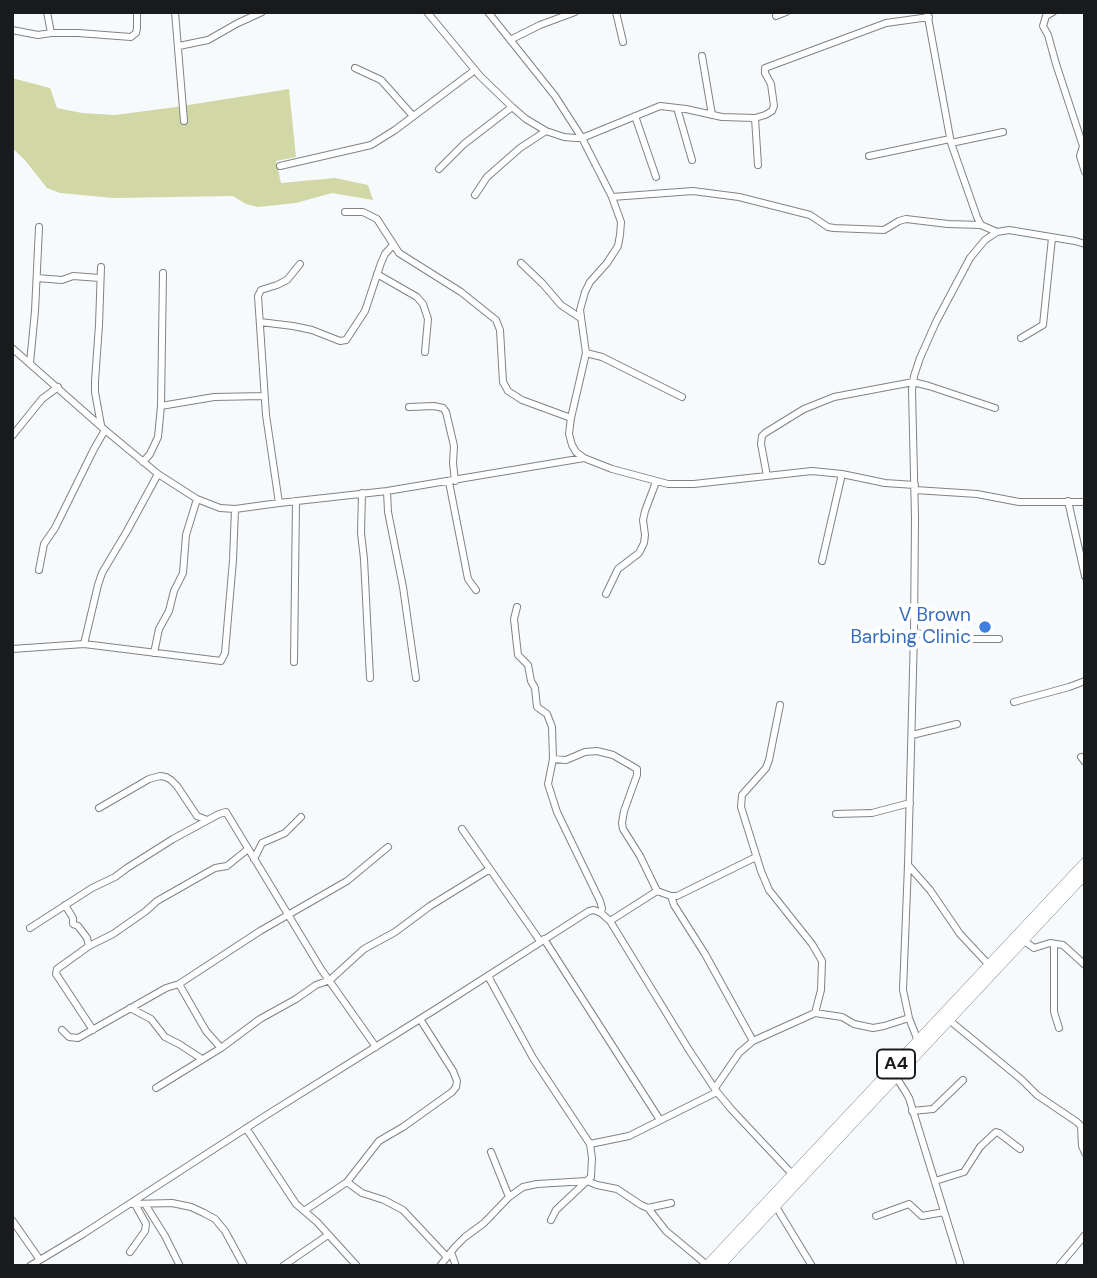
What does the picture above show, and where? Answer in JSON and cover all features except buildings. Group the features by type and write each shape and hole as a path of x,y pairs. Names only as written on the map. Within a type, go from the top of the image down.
{"highway":[{"name":"A4","path":"719,1266 918,1041 1085,863"},
{"name":"A4","path":"707,1266 793,1175 895,1077 1085,874"}],"street":[{"path":"47,12 51,33"},
{"path":"12,30 38,35 51,33 131,37 136,33 137,12"},
{"path":"175,12 184,121"},
{"path":"179,46 208,40 262,12"},
{"path":"427,12 475,70 526,119 546,131 564,137 582,138 660,106 712,115 755,118 769,114 774,106 771,84 765,68 886,23 928,15 951,141 981,225"},
{"path":"488,12 555,96 582,138 612,197 621,222 620,241 607,263 590,282 581,302 579,317 586,353 569,434 576,452 612,469 668,484 694,484 812,471 1019,502 1085,502"},
{"path":"510,40 575,12"},
{"path":"616,12 623,42"},
{"path":"776,16 786,12"},
{"path":"1048,13 1043,26 1084,146 1080,156 1085,173"},
{"path":"702,56 712,115"},
{"path":"355,68 381,80 413,116"},
{"path":"280,166 371,145 475,70"},
{"path":"439,169 464,144 512,107"},
{"path":"677,108 692,160"},
{"path":"635,116 656,177"},
{"path":"755,118 758,165"},
{"path":"475,195 487,177 520,148 546,131"},
{"path":"869,156 1003,132"},
{"path":"612,197 693,191 739,197 810,215 834,229 884,230 906,219 981,225 997,232"},
{"path":"345,212 363,212 377,219 404,257 461,292 496,320 500,330 503,382 508,391 522,400 571,418"},
{"path":"30,363 39,227"},
{"path":"918,1041 909,1018 903,990 914,633 913,382 936,322 970,258 985,240 997,232 1009,230 1085,244"},
{"path":"1021,338 1043,324 1052,238"},
{"path":"260,322 293,326 340,341 346,340 365,312 376,274 385,254 393,245"},
{"path":"521,263 561,305 579,317"},
{"path":"279,503 264,396 258,296 261,290 287,280 300,264"},
{"path":"39,570 44,544 55,528 103,429 95,392 101,267"},
{"path":"144,462 158,437 163,273"},
{"path":"376,274 417,297 423,304 428,318 425,352"},
{"path":"37,278 100,278"},
{"path":"12,348 158,474 197,499 220,508 234,509 387,491 584,458"},
{"path":"586,353 602,357 682,397"},
{"path":"766,475 762,436 797,413 834,397 913,382 995,408"},
{"path":"12,436 42,399 58,387"},
{"path":"161,406 214,397 264,396"},
{"path":"409,407 433,406 443,408 446,412 454,446 452,481 468,579 476,590"},
{"path":"84,644 102,573 158,474"},
{"path":"822,561 842,474"},
{"path":"606,594 618,569 639,553 644,543 643,520 656,482"},
{"path":"387,491 388,512 403,587 416,678"},
{"path":"362,493 361,533 370,678"},
{"path":"154,653 158,633 183,573 186,535 197,499"},
{"path":"294,662 296,501"},
{"path":"1068,501 1085,576"},
{"path":"12,649 84,644 218,661 224,657 233,559 234,509"},
{"path":"517,607 514,619 518,654 528,665 535,688 537,709 544,711 550,720 553,759 548,780 552,798 600,901 601,913"},
{"path":"914,633 999,639"},
{"path":"1014,702 1085,681"},
{"path":"780,705 766,768 746,791 741,807 769,890 820,955 821,990 815,1013"},
{"path":"912,734 957,723"},
{"path":"553,759 566,760 585,752 597,751 613,755 637,769 638,775 622,823 627,838 640,856 657,891 677,896 756,857"},
{"path":"99,808 149,779 160,776 171,780 197,816 206,820"},
{"path":"836,814 872,813 910,803"},
{"path":"30,928 92,888 116,877 173,839 226,812 287,915 376,1047"},
{"path":"254,859 262,843 285,833 301,817"},
{"path":"462,829 542,940 660,1120"},
{"path":"62,1030 69,1037 78,1038 166,988 179,984 287,915 355,876 388,847"},
{"path":"93,1030 55,972 60,966 89,946 113,934 157,901 215,868 227,866 248,849"},
{"path":"908,865 930,890 960,934 989,965"},
{"path":"156,1088 221,1048 260,1019 316,985 330,980 364,949 388,937 430,906 490,869"},
{"path":"610,921 657,891"},
{"path":"671,896 753,1041"},
{"path":"65,905 73,923 87,938 89,946"},
{"path":"30,1266 132,1204 246,1128 542,940 594,910 610,921 716,1090 793,1175"},
{"path":"1023,940 1034,948 1047,943 1067,948 1085,965"},
{"path":"1054,944 1054,1012 1059,1028"},
{"path":"488,976 533,1058 590,1144 591,1177 556,1210 551,1220"},
{"path":"179,984 206,1031 221,1048"},
{"path":"130,1008 151,1020 165,1037 202,1059"},
{"path":"590,1144 629,1136 716,1090 739,1053 753,1041 815,1013 842,1017 855,1024 873,1028 909,1018"},
{"path":"304,1212 347,1182 379,1141 413,1120 456,1087 453,1071 421,1019"},
{"path":"949,1020 1022,1080 1037,1096 1077,1122 1081,1126 1085,1153"},
{"path":"895,1077 905,1091 912,1111 961,1266"},
{"path":"912,1111 933,1109 963,1080"},
{"path":"246,1128 296,1204 317,1222 357,1266"},
{"path":"935,1181 964,1172 980,1147 996,1132 1020,1149"},
{"path":"491,1152 509,1197"},
{"path":"440,1266 465,1237 523,1187 587,1181 617,1189 648,1208 666,1231 707,1266"},
{"path":"347,1182 362,1193 403,1210 449,1254 456,1266"},
{"path":"145,1203 180,1266"},
{"path":"132,1204 172,1203 191,1207 215,1220 225,1230 244,1266"},
{"path":"648,1208 671,1203"},
{"path":"130,1252 145,1231 146,1224 132,1204"},
{"path":"876,1216 909,1204 922,1216 944,1212"},
{"path":"775,1205 812,1266"},
{"path":"12,1220 40,1260"},
{"path":"283,1266 328,1235"},
{"path":"1059,1266 1085,1235"}],"green space":[{"path":"12,78 50,88 57,108 115,115 289,89 296,157 276,161 281,183 335,178 368,185 373,200 332,193 296,203 258,207 233,196 114,198 60,193 47,188 12,148"}],"place":[{"name":"V Brown Barbing Clinic","path":"985,627"}]}
